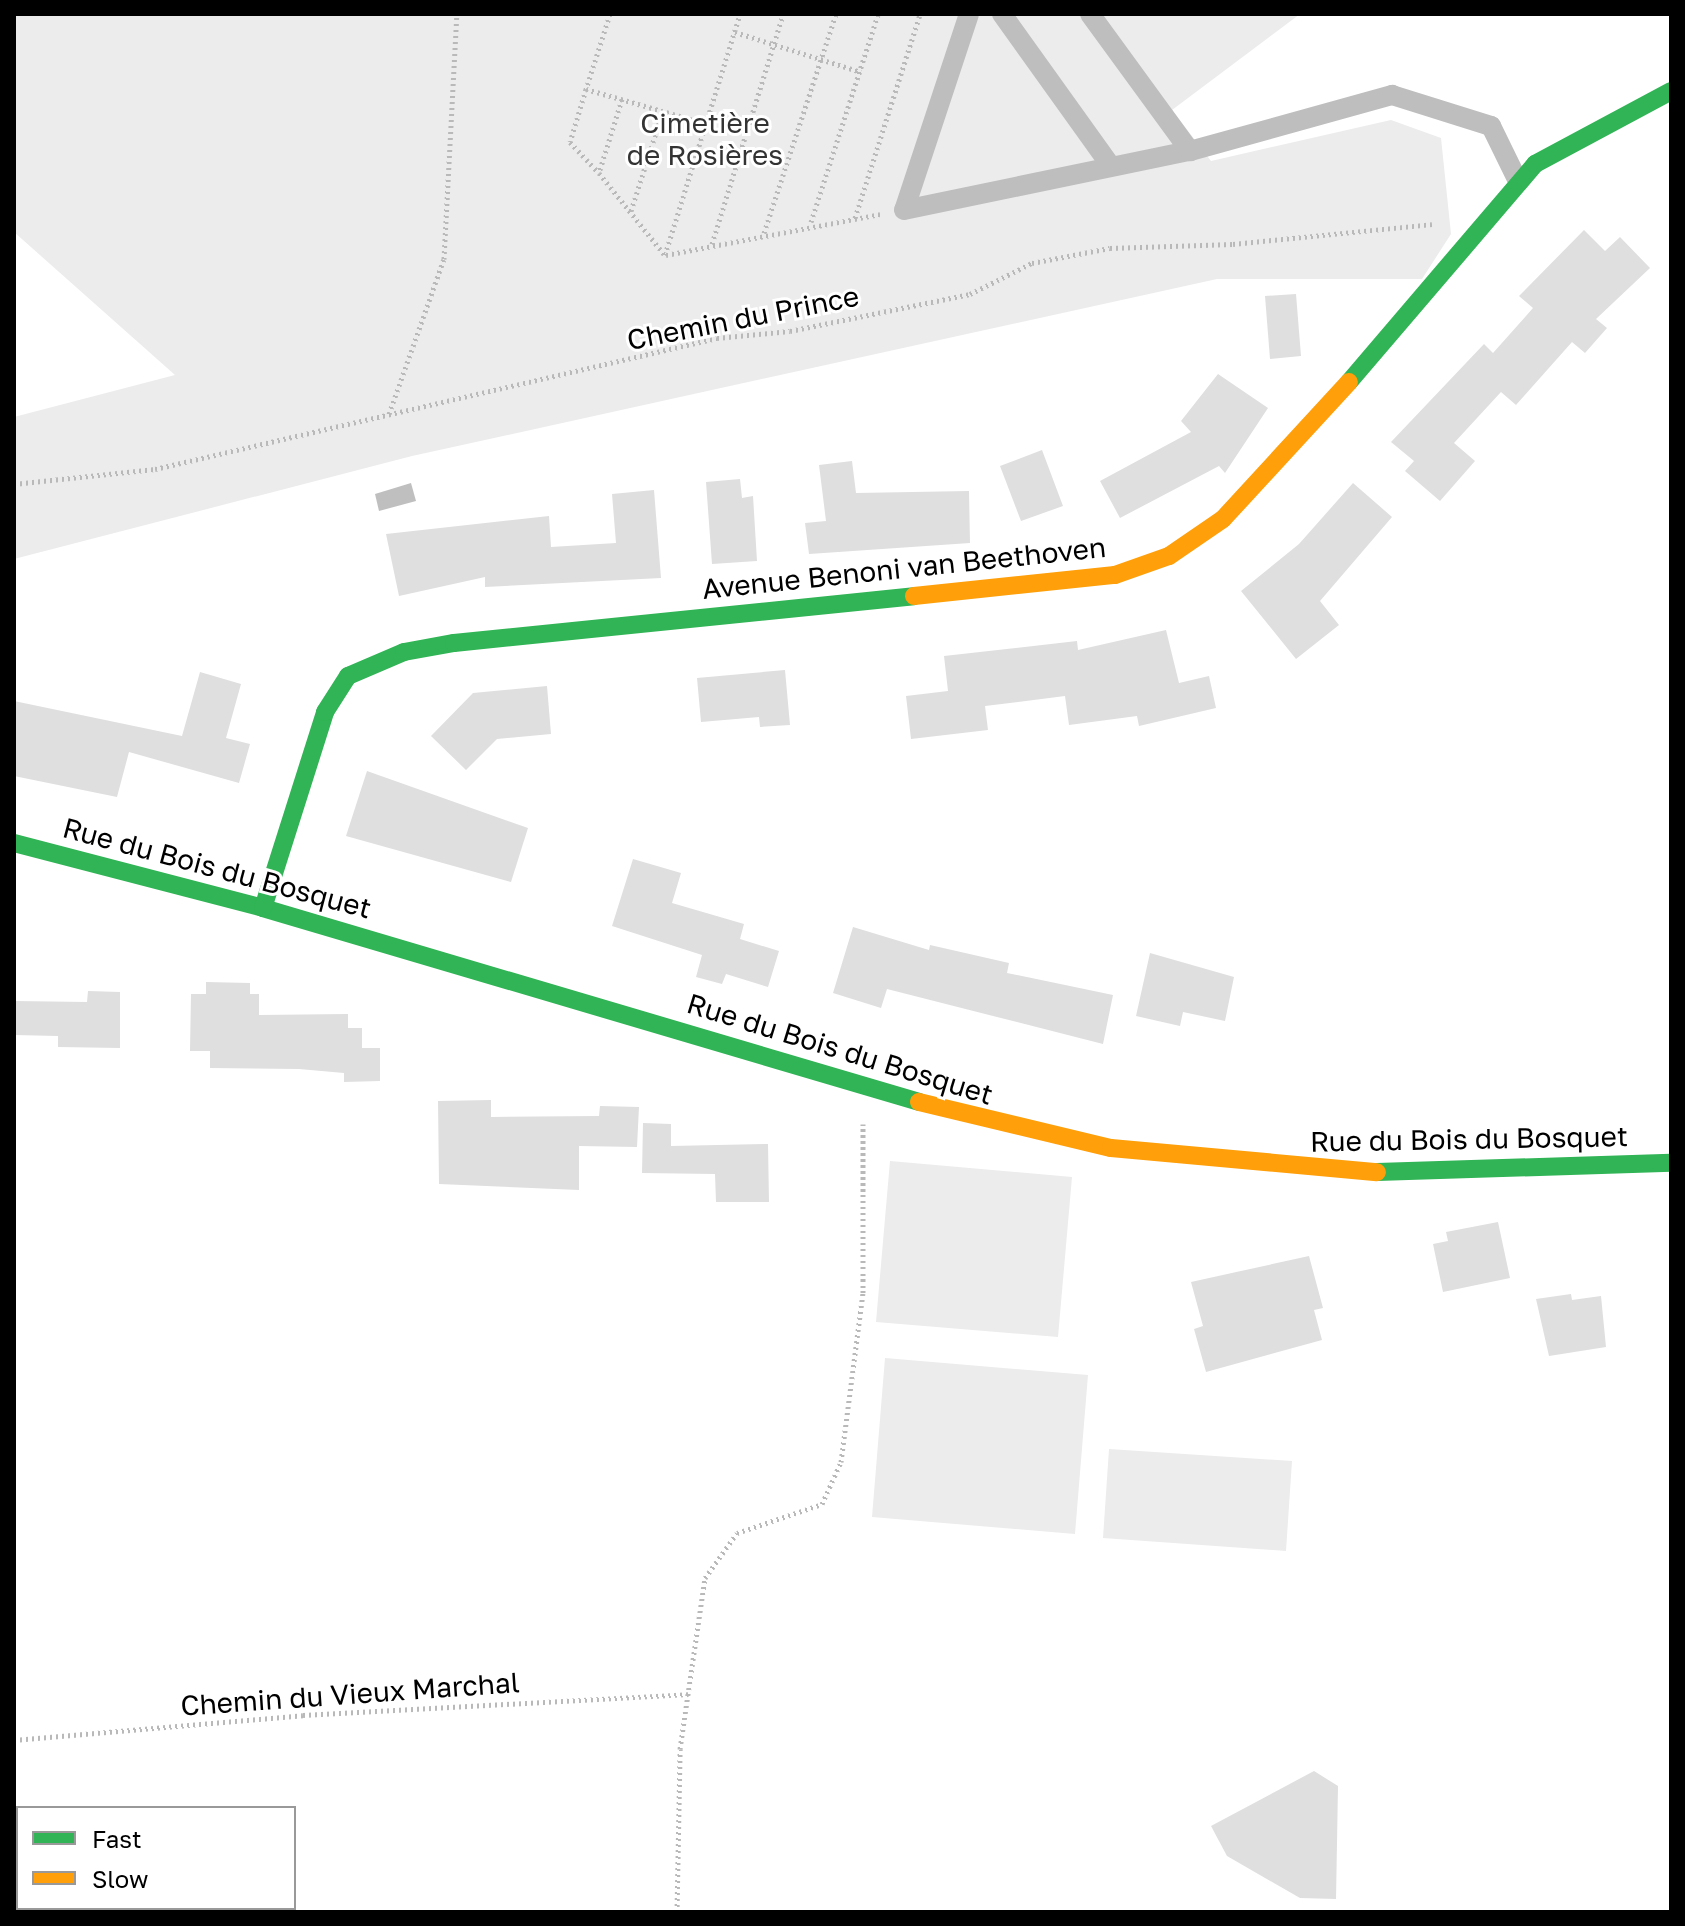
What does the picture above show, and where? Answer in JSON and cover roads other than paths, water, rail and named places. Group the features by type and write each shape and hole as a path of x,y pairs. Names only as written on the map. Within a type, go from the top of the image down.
{"street":[{"name":"Avenue Benoni van Beethoven","path":"263,908 325,712 348,676 404,652 454,643 1115,575 1169,556 1223,519 1273,470 1518,181 1576,137 1671,91"},
{"name":"Rue du Bois du Bosquet","path":"14,843 263,908 1001,1126 1221,1163 1347,1173 1671,1163"}],"lane":[{"path":"969,14 904,210 1110,165 1190,151 1392,95 1491,126 1518,181"},
{"path":"1002,14 1110,165"},
{"path":"1090,14 1190,151"}],"park label":[{"name":"Cimetière de Rosières","path":"705,139"}]}
